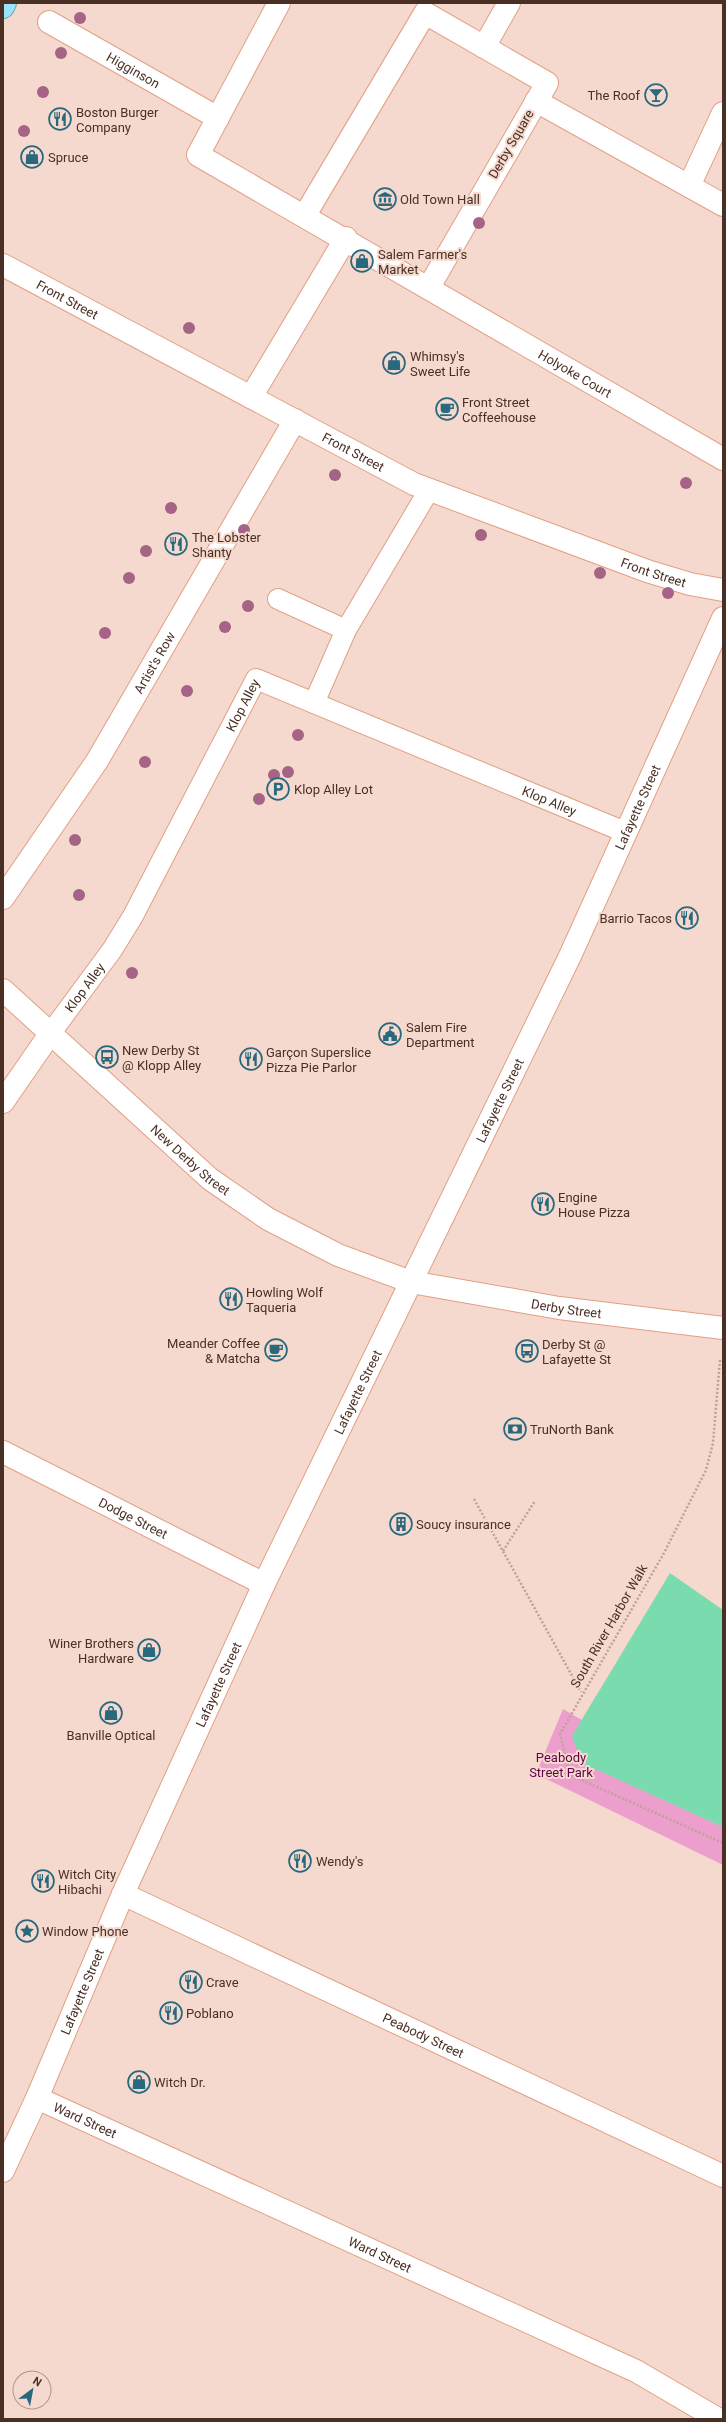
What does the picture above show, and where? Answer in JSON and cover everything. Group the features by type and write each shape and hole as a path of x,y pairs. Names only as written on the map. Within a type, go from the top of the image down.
{"highway":[{"path":"3,7 5,3"}],"street":[{"path":"278,3 198,155 346,238 429,287"},
{"path":"484,47 509,3"},
{"name":"Derby Square","path":"305,215 423,8 484,47 546,83 429,287"},
{"name":"Higginson","path":"49,22 218,118"},
{"path":"536,101 723,205"},
{"path":"689,186 723,113"},
{"path":"251,397 346,238"},
{"name":"Front Street","path":"3,265 429,490 647,571 690,584 723,590"},
{"name":"Holyoke Court","path":"429,287 723,459"},
{"name":"Artist's Row","path":"3,898 97,761 295,420"},
{"name":"Lafayette Street","path":"3,2171 37,2098 123,1894 264,1584 570,956 723,618"},
{"name":"New Derby Street","path":"3,990 210,1179 268,1219 338,1255 411,1282"},
{"path":"3,1102 50,1034"},
{"name":"Derby Street","path":"411,1282 559,1308 723,1328"},
{"name":"Dodge Street","path":"3,1452 264,1584"},
{"name":"Peabody Street","path":"123,1894 723,2176"},
{"name":"Ward Street","path":"37,2098 636,2371 718,2419"}],"lane":[{"path":"314,703 346,630 429,490"},
{"path":"278,599 346,630"},
{"name":"Klop Alley","path":"50,1034 112,950 133,916 256,679 625,832"}],"path":[{"name":"South River Harbor Walk","path":"723,1328 713,1442 706,1470 664,1553 582,1693 560,1734 570,1775 723,1843"},
{"path":"474,1499 582,1693"},
{"path":"503,1551 535,1501"}],"green space":[{"name":"Peabody Street Park","path":"596,1696 647,1792 723,1827 723,1865 536,1774 563,1709 582,1720"}],"shaded area":[{"path":"670,1573 723,1610 723,1827 582,1763 572,1736"}],"place":[{"name":"The Roof","path":"656,95"},
{"name":"Boston Burger Company","path":"60,119"},
{"name":"Spruce","path":"32,157"},
{"name":"Old Town Hall","path":"385,199"},
{"name":"Salem Farmer's Market","path":"362,261"},
{"name":"Whimsy's Sweet Life","path":"394,363"},
{"name":"Front Street Coffeehouse","path":"447,409"},
{"name":"The Lobster Shanty","path":"176,544"},
{"name":"Klop Alley Lot","path":"278,789"},
{"name":"Barrio Tacos","path":"687,918"},
{"name":"Salem Fire Department","path":"390,1034"},
{"name":"New Derby St @ Klopp Alley","path":"107,1057"},
{"name":"Garçon Superslice Pizza Pie Parlor","path":"251,1059"},
{"name":"Engine House Pizza","path":"543,1204"},
{"name":"Howling Wolf Taqueria","path":"231,1299"},
{"name":"Meander Coffee & Matcha","path":"276,1350"},
{"name":"Derby St @ Lafayette St","path":"527,1351"},
{"name":"TruNorth Bank","path":"515,1429"},
{"name":"Soucy insurance","path":"401,1524"},
{"name":"Winer Brothers Hardware","path":"149,1650"},
{"name":"Banville Optical","path":"111,1713"},
{"name":"Wendy's","path":"300,1861"},
{"name":"Witch City Hibachi","path":"43,1881"},
{"name":"Window Phone","path":"27,1931"},
{"name":"Crave","path":"191,1982"},
{"name":"Poblano","path":"171,2013"},
{"name":"Witch Dr.","path":"139,2082"}]}
